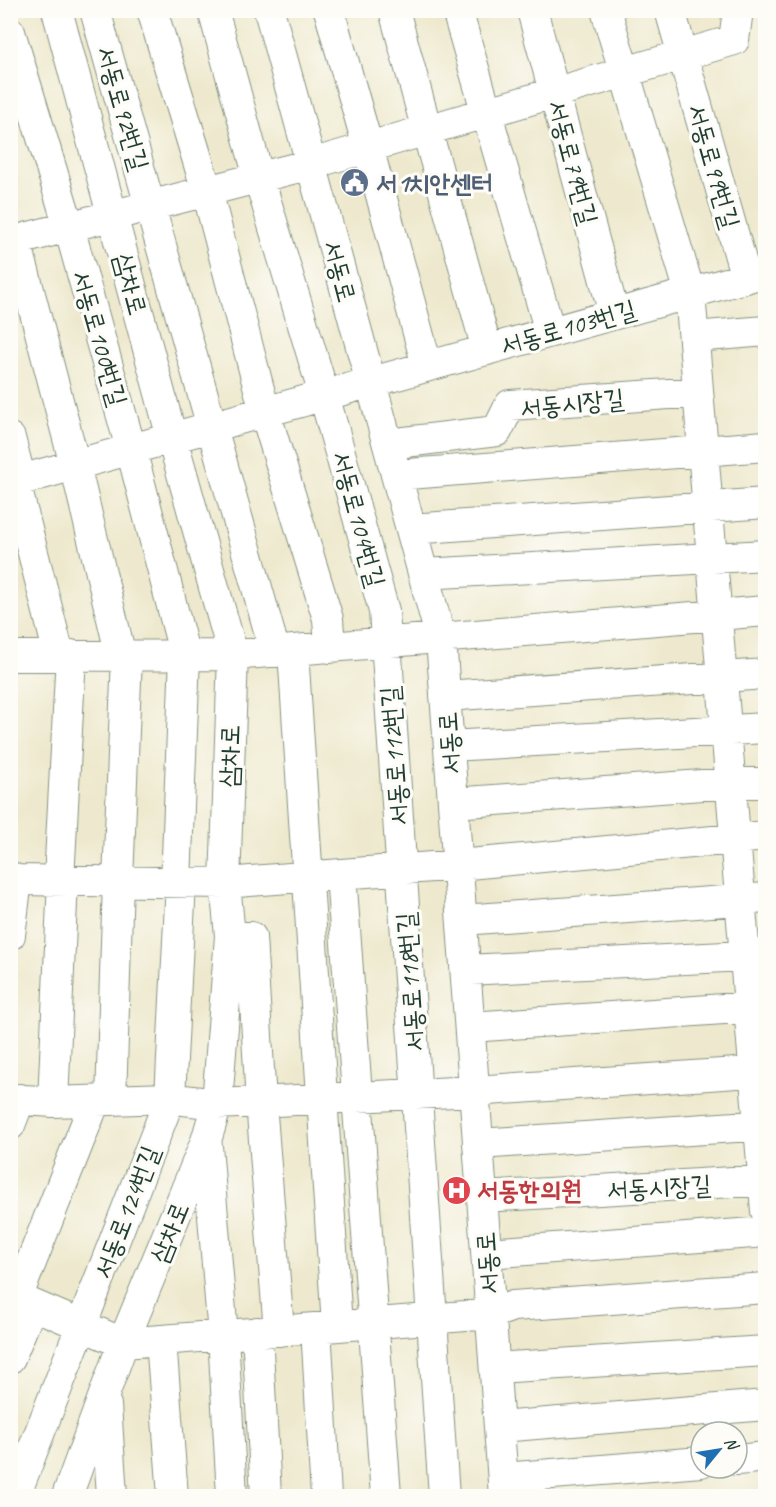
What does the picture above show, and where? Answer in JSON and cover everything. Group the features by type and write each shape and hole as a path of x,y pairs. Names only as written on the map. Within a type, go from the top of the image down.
{"street":[{"name":"삼차로","path":"57,10 171,438 233,656 225,883 230,936 217,1104 206,1141 123,1343 67,1497"},
{"name":"서동로92번길","path":"95,10 151,206"},
{"path":"152,10 207,191 265,412 328,619 330,648"},
{"path":"213,10 259,178 324,395"},
{"name":"서동로","path":"268,10 441,639 504,1487"},
{"path":"329,10 369,147 427,366"},
{"path":"394,10 487,350"},
{"path":"457,10 550,332"},
{"name":"서동로79번길","path":"532,10 614,314"},
{"path":"606,10 690,293 735,838 753,899 765,1211"},
{"name":"서동로99번길","path":"670,10 756,275"},
{"path":"10,1358 20,1299 103,1100 118,881 124,656 75,465 13,242 311,164 683,55 736,25"},
{"path":"10,32 69,227"},
{"path":"151,206 212,427 284,652 307,876 321,1099 326,1327 326,1497"},
{"name":"서동로100번길","path":"69,227 131,449"},
{"name":"서동로103번길","path":"370,382 756,275"},
{"path":"694,337 765,331"},
{"path":"16,482 370,382"},
{"name":"서동시장길","path":"388,444 497,431 510,405 698,392"},
{"name":"서동로104번길","path":"324,395 384,611 386,643"},
{"path":"10,438 16,482 65,655 61,880 53,1102"},
{"path":"396,475 765,446"},
{"path":"131,449 185,656 170,1098"},
{"path":"411,529 765,503"},
{"path":"423,574 712,560 765,555"},
{"path":"10,656 233,656 765,611"},
{"name":"서동로112번길","path":"386,643 402,869"},
{"path":"445,696 765,674"},
{"path":"449,746 765,728"},
{"path":"453,803 730,783 765,783"},
{"path":"10,934 14,878 225,883 458,866 765,836"},
{"name":"서동로118번길","path":"402,869 418,1094"},
{"path":"341,874 386,1497"},
{"path":"462,920 753,899"},
{"path":"230,936 251,938 261,1102 268,1331 266,1497"},
{"path":"466,970 755,955"},
{"path":"470,1027 757,1007"},
{"path":"14,1108 53,1102 170,1098 217,1104 261,1102 474,1091 760,1072"},
{"path":"418,1094 444,1497"},
{"name":"서동로124번길","path":"15,1497 170,1098"},
{"path":"478,1144 762,1125"},
{"path":"206,1141 223,1335 232,1497"},
{"name":"서동시장길","path":"482,1197 764,1181"},
{"name":"서동시장길","path":"487,1253 765,1232"},
{"path":"20,1299 123,1343 491,1314 513,1306 765,1287"},
{"path":"161,1340 173,1497"},
{"path":"495,1368 765,1351"},
{"path":"105,1393 112,1497"},
{"path":"499,1427 765,1405"},
{"path":"749,1459 765,1457"},
{"path":"504,1487 689,1464"}],"place":[{"name":"서1치안센터","path":"355,183"},
{"name":"서동한의원","path":"456,1190"}]}
